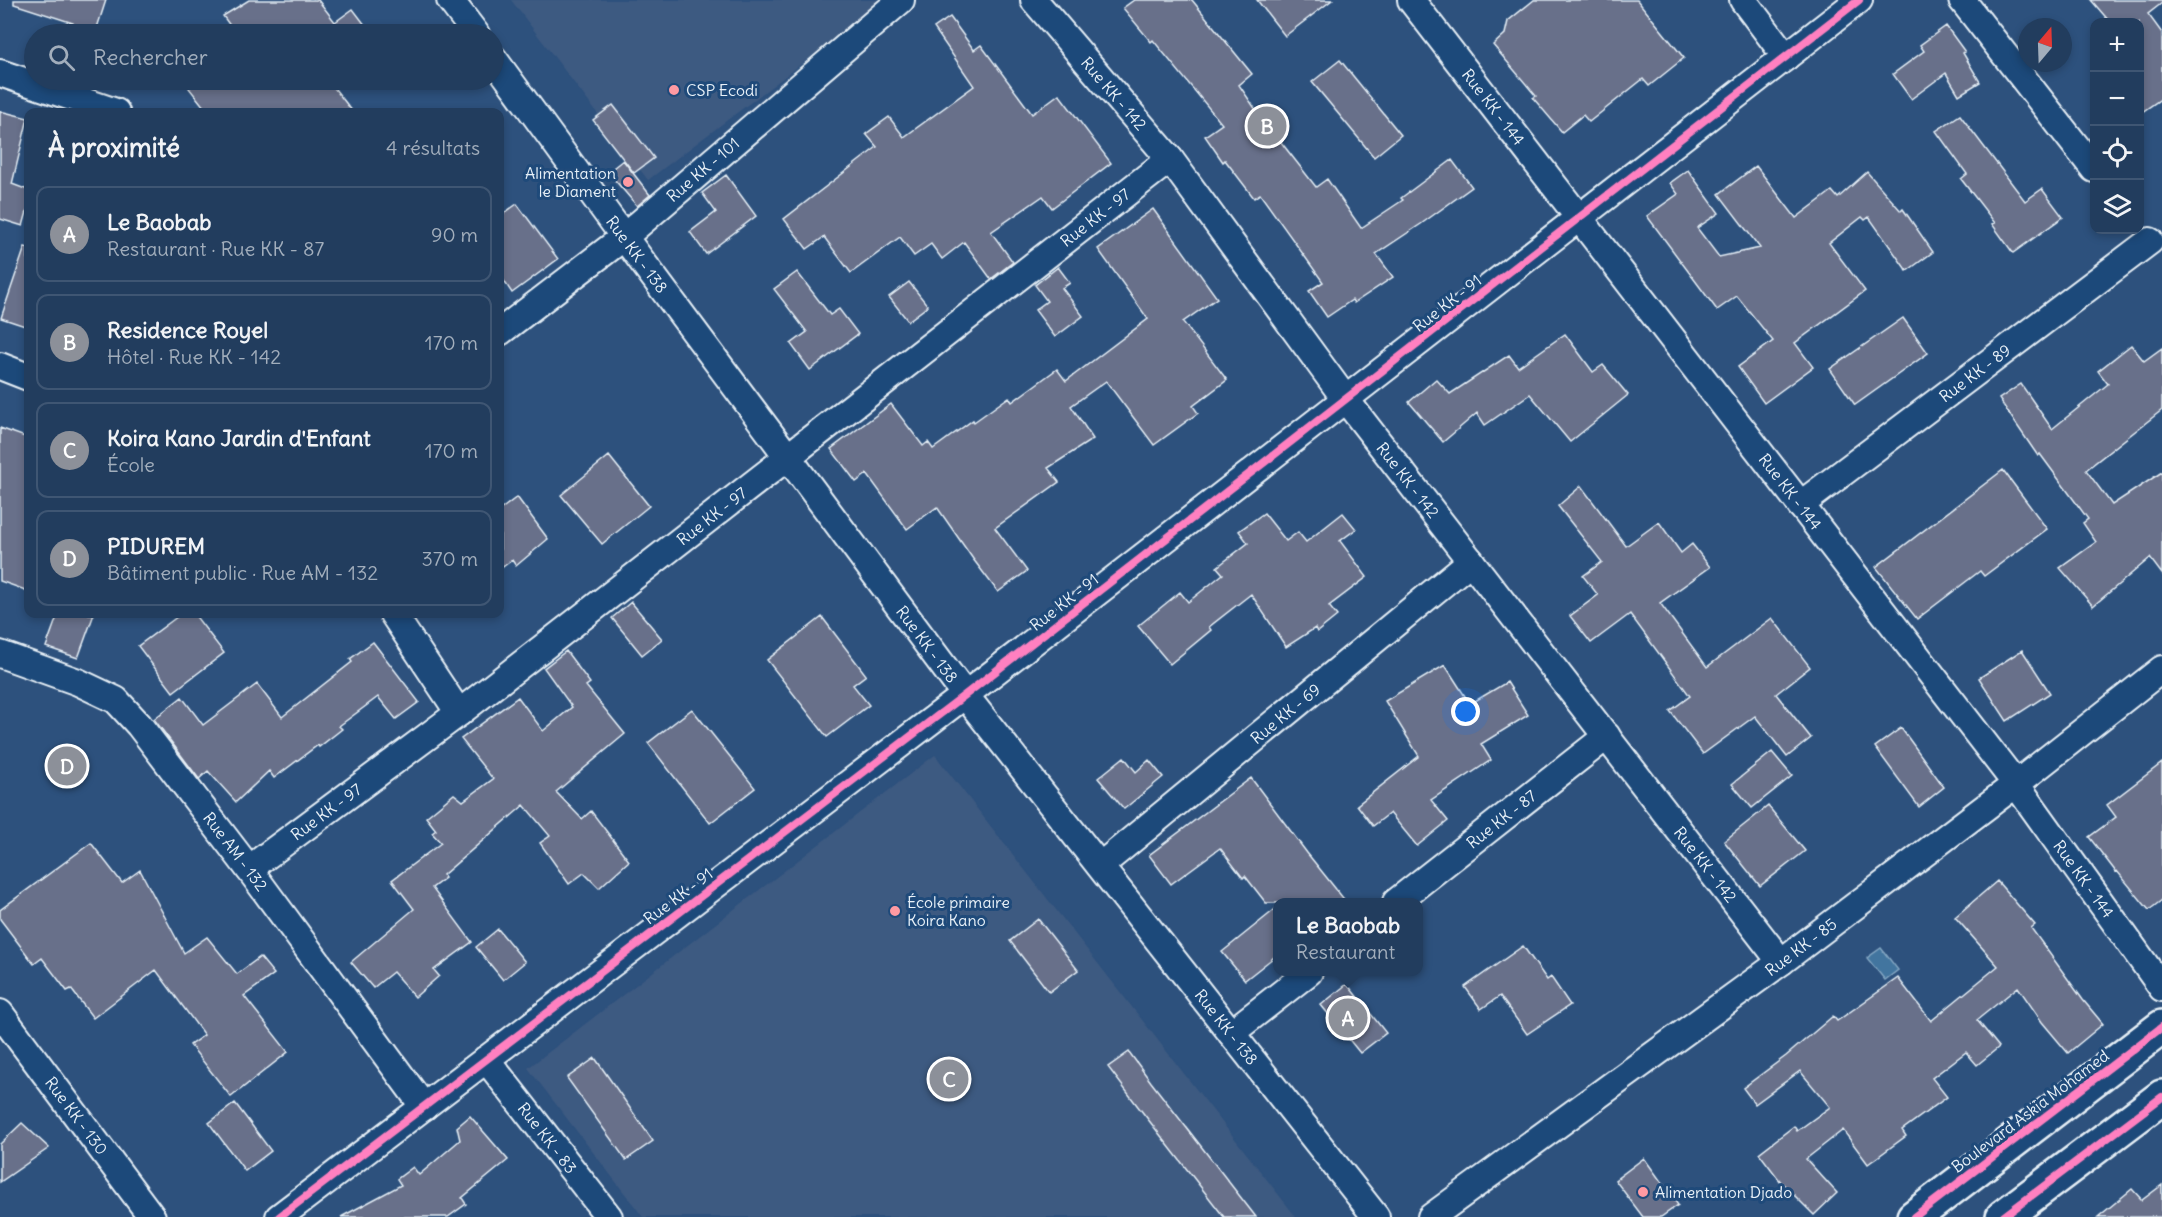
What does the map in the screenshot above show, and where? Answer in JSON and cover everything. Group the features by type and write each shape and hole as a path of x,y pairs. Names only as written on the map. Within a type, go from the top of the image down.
{"main road":[{"name":"Boulevard Askia Mohamed","path":"1914,1217 2162,1027"},
{"path":"2003,1217 2162,1097"}],"street":[{"path":"450,0 468,24"},
{"name":"Rue KK - 101","path":"504,329 624,237 901,0"},
{"name":"Rue KK - 142","path":"1034,0 1170,159 1346,399 1781,963"},
{"name":"Rue KK - 144","path":"1411,0 2016,784 2162,988"},
{"path":"1743,0 1786,57"},
{"name":"Rue KK - 91","path":"279,1217 965,695 1859,0"},
{"path":"1962,0 2090,165"},
{"path":"0,73 24,81"},
{"name":"Rue KK - 138","path":"504,73 965,695 1376,1217"},
{"path":"51,90 104,108"},
{"name":"Rue KK - 97","path":"249,869 459,713 1170,159"},
{"name":"Rue KK - 89","path":"1800,505 2150,241"},
{"path":"0,366 24,375"},
{"name":"Rue KK - 69","path":"1100,866 1471,561"},
{"path":"396,618 459,713"},
{"name":"Rue AM - 132","path":"0,654 78,682 116,700 139,725 249,869 424,1107"},
{"name":"Rue KK - 85","path":"1431,1217 1781,963 2016,784 2162,669"},
{"name":"Rue KK - 87","path":"1402,898 1607,736"},
{"path":"1231,1033 1304,976"},
{"name":"Rue KK - 130","path":"0,1013 152,1217"},
{"name":"Rue KK - 83","path":"486,1059 609,1217"}],"shaded area":[{"name":"CSP Ecodi","path":"511,0 886,0 648,180"},
{"name":"École primaire Koira Kano","path":"935,755 1296,1217 643,1217 528,1068"},
{"path":"1881,948 1898,970 1885,980 1867,958"}],"building":[{"path":"14,0 106,0 98,24 73,24 14,4"},
{"path":"249,0 318,0 335,22 353,9 364,24 229,24 223,16"},
{"path":"1134,0 1192,0 1252,74 1239,85 1275,138 1277,137 1316,187 1327,179 1361,228 1403,200 1401,198 1452,160 1472,187 1376,254 1393,277 1354,303 1352,300 1327,317 1309,291 1323,282 1260,194 1254,198 1225,160 1223,162 1205,136 1222,124 1153,40 1151,42 1123,8"},
{"path":"1257,0 1332,0 1285,36"},
{"path":"1534,0 1637,0 1684,58 1649,86 1643,79 1589,122 1583,115 1562,132 1533,98 1536,96 1493,45 1505,34 1508,21"},
{"path":"2091,0 2162,0 2162,3 2148,14 2162,33 2162,98 2144,111 2144,18 2107,18"},
{"path":"950,17 974,50 981,45 1032,114 1059,94 1111,163 1052,208 1043,196 991,232 1013,262 991,279 964,242 942,259 931,244 914,256 900,237 851,273 824,237 807,249 784,219 877,147 866,134 889,117 904,137 974,86 934,28"},
{"path":"1946,26 1965,52 1963,53 1980,82 1959,95 1946,73 1911,99 1893,74 1924,51 1920,45"},
{"path":"1340,60 1401,135 1374,157 1312,82"},
{"path":"191,90 336,90 350,108 205,108"},
{"path":"613,105 654,158 634,173 593,120"},
{"path":"0,111 24,117 24,134 12,184 24,188 24,222 23,226 0,219"},
{"path":"1960,115 2025,201 2042,189 2063,217 2013,253 1992,224 1995,223 1961,179 1967,174 1936,131"},
{"path":"623,160 650,195 637,206 608,172"},
{"path":"1756,166 1796,218 1832,191 1838,198 1867,172 1901,211 1903,209 1933,252 1907,271 1869,217 1865,220 1862,217 1829,243 1865,291 1795,343 1813,367 1764,403 1738,367 1773,341 1737,296 1717,310 1647,216 1678,194 1670,183 1688,170 1719,213 1697,228 1719,257 1760,248 1719,194"},
{"path":"726,175 756,216 706,254 690,232 716,212 702,193"},
{"path":"517,204 558,259 512,293 504,281 504,213"},
{"path":"1153,209 1217,298 1183,322 1227,380 1193,406 1198,413 1154,445 1106,381 1071,406 1093,439 1048,468 1059,482 995,528 1027,571 998,592 937,507 907,529 867,474 856,482 831,449 891,404 923,446 928,442 933,449 1009,397 1012,402 1057,369 1066,381 1148,319 1098,249"},
{"path":"24,250 24,326 1,318"},
{"path":"1058,267 1070,283 1062,288 1083,316 1055,337 1035,310 1047,301 1035,285"},
{"path":"797,272 830,315 839,309 858,334 810,370 791,344 807,332 774,289"},
{"path":"909,282 928,306 908,321 889,297"},
{"path":"1903,318 1928,353 1855,405 1830,369"},
{"path":"1565,334 1593,372 1603,365 1628,395 1570,442 1530,394 1485,425 1477,413 1443,442 1409,402 1436,379 1450,394 1509,355 1518,367"},
{"path":"2131,345 2144,361 2162,348 2162,410 2086,470 2112,505 2162,472 2162,574 2150,558 2093,606 2060,568 2096,542 2083,523 2088,519 2040,454 2038,456 1999,399 2021,384 2052,429 2108,384 2098,371"},
{"path":"0,428 24,437 24,590 0,581"},
{"path":"609,456 649,506 602,544 561,495"},
{"path":"2003,470 2047,529 1984,576 1980,571 1917,619 1876,567"},
{"path":"1581,486 1626,546 1659,522 1681,553 1692,544 1710,567 1660,603 1707,667 1772,618 1810,667 1776,694 1811,738 1787,757 1755,716 1703,754 1670,711 1690,696 1630,614 1591,643 1570,616 1598,595 1583,576 1602,562 1558,506"},
{"path":"517,497 548,539 516,566 512,560 504,566 504,507"},
{"path":"1264,513 1286,541 1298,532 1306,542 1343,513 1356,529 1340,541 1367,577 1329,606 1337,616 1317,632 1315,628 1286,647 1251,594 1209,627 1211,630 1170,664 1138,626 1180,592 1188,602 1223,574 1217,567 1248,543 1239,531"},
{"path":"631,602 662,639 642,655 612,618"},
{"path":"822,617 866,675 853,685 869,705 827,737 767,660"},
{"path":"57,618 93,618 78,658 46,647"},
{"path":"176,618 197,618 224,653 173,692 138,646"},
{"path":"373,642 419,702 396,719 378,697 339,726 342,729 319,747 318,745 274,778 269,771 236,802 208,771 199,779 154,719 182,697 203,725 257,684 282,717 352,662 350,659"},
{"path":"2022,650 2050,693 2007,721 1979,678"},
{"path":"566,651 590,683 586,686 625,734 556,792 582,819 591,811 629,861 599,888 584,873 569,884 540,843 550,836 524,805 443,875 445,878 432,888 472,942 434,970 439,976 415,997 393,972 373,988 351,962 414,909 392,880 441,843 432,833 436,830 426,817 454,794 463,801 493,779 461,739 518,697 543,731 572,707 544,668"},
{"path":"1445,665 1470,704 1507,682 1528,715 1481,744 1491,760 1431,800 1448,821 1417,846 1390,813 1373,826 1357,805 1419,756 1385,701"},
{"path":"692,709 755,788 710,823 648,743"},
{"path":"1901,728 1944,787 1919,807 1875,747"},
{"path":"1772,752 1792,776 1752,808 1732,784"},
{"path":"1124,757 1136,772 1149,760 1163,777 1124,809 1098,778"},
{"path":"2162,763 2162,900 2149,910 2089,837 2116,817 2107,805"},
{"path":"1251,778 1343,898 1273,898 1273,903 1266,903 1220,848 1171,884 1149,855"},
{"path":"1768,806 1805,851 1760,886 1724,841"},
{"path":"91,843 122,883 140,870 184,953 207,937 237,974 260,957 274,974 244,996 288,1052 231,1097 190,1045 204,1035 156,970 93,1018 71,989 67,991 42,958 34,964 0,919 0,910"},
{"path":"1997,881 2035,925 2031,928 2103,1024 2068,1053 2042,1022 2018,987 1977,1020 1999,1047 1977,1065 1966,1052 1932,1078 1947,1097 1902,1130 1906,1136 1868,1164 1843,1130 1806,1159 1837,1193 1814,1215 1781,1182 1759,1153 1794,1126 1797,1131 1830,1107 1800,1071 1755,1104 1743,1088 1786,1056 1833,1016 1837,1021 1898,978 1931,1021 1998,966 1955,917"},
{"path":"1273,911 1273,958 1245,980 1222,952"},
{"path":"1038,919 1078,970 1049,992 1010,941"},
{"path":"498,929 525,962 503,980 476,947"},
{"path":"1523,946 1547,980 1551,977 1570,1005 1527,1034 1500,996 1481,1009 1465,987"},
{"path":"1347,984 1386,1033 1360,1053 1321,1005"},
{"path":"1129,1052 1256,1217 1224,1217 1140,1109 1108,1067"},
{"path":"595,1058 653,1141 626,1160 567,1078"},
{"path":"235,1103 271,1151 245,1171 209,1123"},
{"path":"470,1116 508,1160 462,1198 466,1204 448,1217 341,1217 401,1185 397,1179 413,1167 419,1175 460,1140 457,1127"},
{"path":"22,1123 49,1148 0,1182 0,1144"},
{"path":"1644,1158 1678,1205 1661,1217 1643,1217 1615,1180"},
{"path":"2162,1185 2162,1217 2098,1217 2132,1189 2142,1200"}],"cycle path":[{"path":"279,1217 965,695 1859,0"},
{"path":"1914,1217 2162,1027"},
{"path":"2003,1217 2162,1097"}],"place":[{"name":"CSP Ecodi","path":"674,90"},
{"name":"Residence Royel","path":"1267,126"},
{"name":"Alimentation le Diament","path":"628,182"},
{"name":"PIDUREM","path":"67,766"},
{"name":"École primaire Koira Kano","path":"895,911"},
{"name":"Le Baobab","path":"1348,1018"},
{"name":"Koira Kano Jardin d'Enfant","path":"949,1079"},
{"name":"Alimentation Djado","path":"1643,1192"}]}
